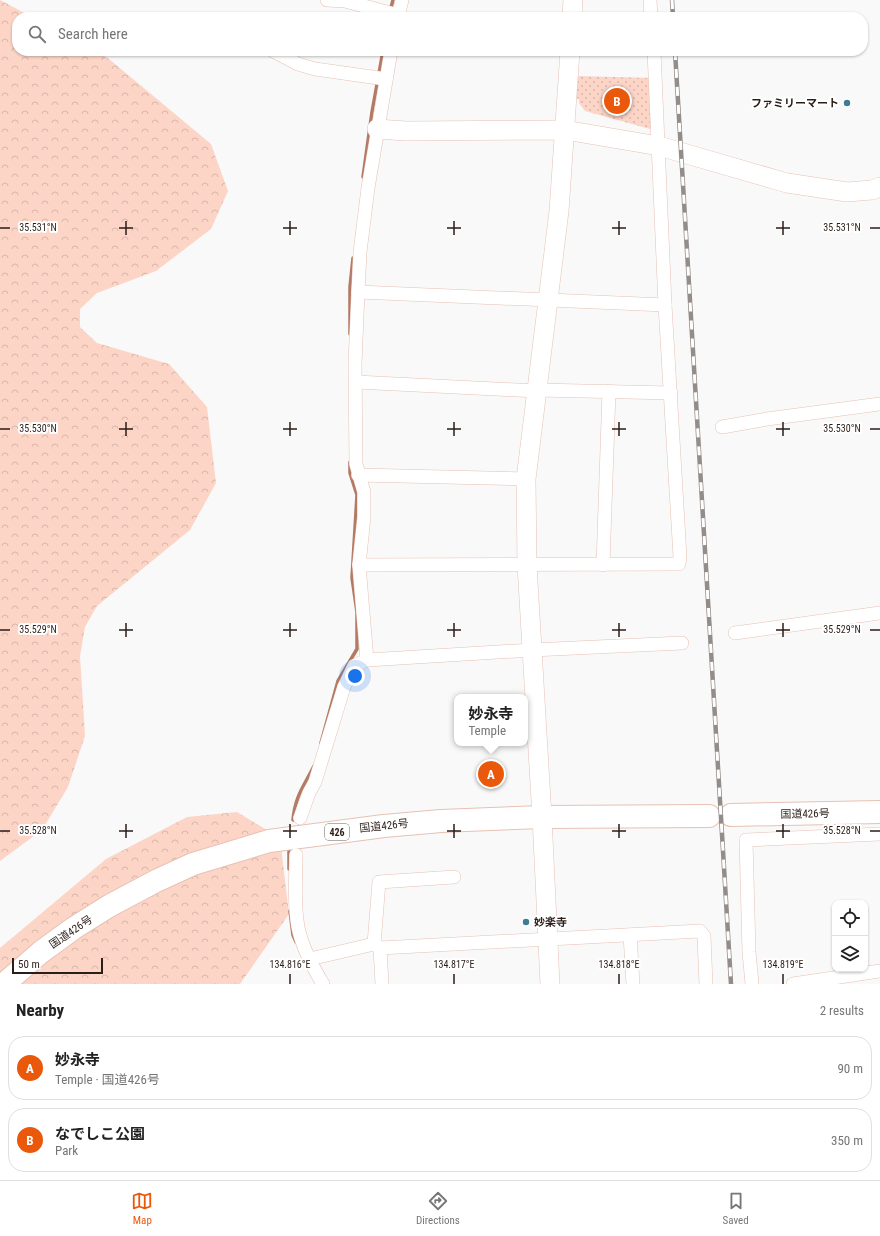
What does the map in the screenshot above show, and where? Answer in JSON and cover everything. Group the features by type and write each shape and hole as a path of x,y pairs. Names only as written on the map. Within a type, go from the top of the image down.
{"highway":[{"name":"国道426号","path":"731,815 880,812"},
{"name":"国道426号","path":"4,984 41,952 74,928 109,906 156,881 193,864 269,841 336,832 441,821 542,817 709,816"}],"street":[{"path":"327,0 345,1 384,12"},
{"path":"399,12 402,0"},
{"path":"572,0 572,12"},
{"path":"650,0 651,12"},
{"path":"283,56 298,64 315,69 386,79"},
{"path":"366,660 360,565 364,517 364,492 356,464 355,364 361,245 377,129 390,56"},
{"path":"550,984 532,650 526,479 559,211 570,56"},
{"path":"360,565 679,564 680,557 665,305 654,56"},
{"path":"377,129 406,131 565,130 659,146 787,183 847,192 872,190 880,187"},
{"path":"358,292 665,305"},
{"path":"356,382 537,390 671,393"},
{"path":"603,565 610,391"},
{"path":"722,427 767,419 880,404"},
{"path":"358,475 526,479"},
{"path":"735,633 880,613"},
{"path":"300,818 309,793 315,782 344,687 354,666 366,660 682,643"},
{"path":"752,984 749,952 746,840 880,834"},
{"path":"296,855 297,922 310,959 323,984"},
{"path":"382,984 377,946 378,882 454,878"},
{"path":"310,959 377,946 547,940 700,931 704,936 706,984"},
{"path":"630,935 633,984"},
{"path":"793,984 880,971"}],"green space":[{"path":"0,0 23,12 12,12 12,56 103,56 109,59 211,144 228,191 211,229 156,271 97,293 80,309 80,327 97,343 169,364 207,407 216,483 190,530 97,606 85,627 80,656 85,736 68,787 42,830 0,861"},
{"path":"579,76 653,78 655,125 650,129 585,111 579,103 579,99 575,98 575,79"},
{"path":"237,812 280,838 289,914 240,984 0,984 0,948 106,859 187,817"}],"waterway":[{"path":"390,11 393,0"},
{"path":"363,177 372,112 382,56"},
{"path":"350,334 350,287 353,258"},
{"path":"321,743 338,681 357,649 357,612 352,578 357,495 350,473 350,462"},
{"path":"293,820 298,798 314,766"},
{"path":"289,851 289,869"},
{"path":"290,911 293,935 296,942"}],"railway":[{"path":"672,0 673,12"},
{"path":"675,56 731,984"}],"place":[{"name":"なでしこ公園","path":"617,101"},
{"name":"ファミリーマート","path":"847,103"},
{"name":"妙永寺","path":"491,774"},
{"name":"妙楽寺","path":"526,922"}]}
